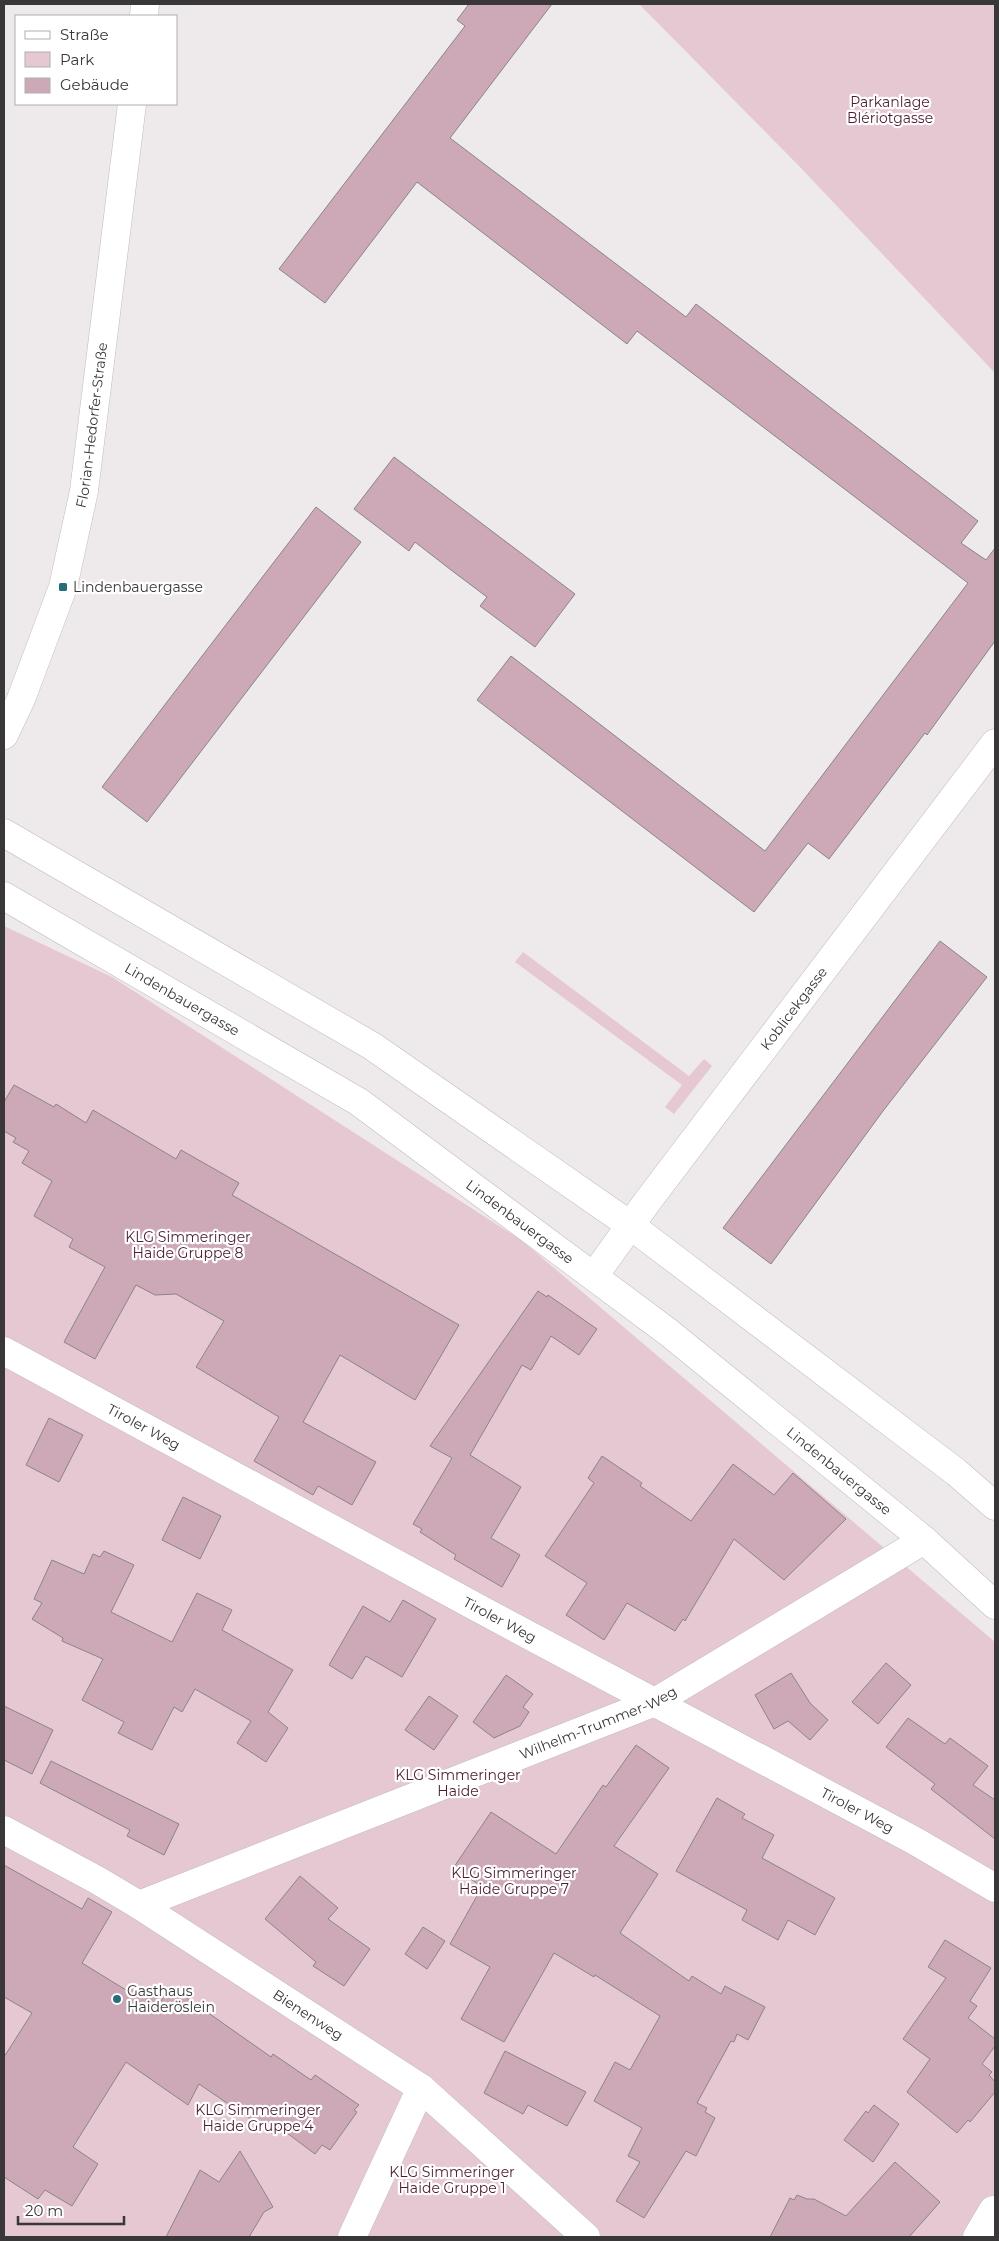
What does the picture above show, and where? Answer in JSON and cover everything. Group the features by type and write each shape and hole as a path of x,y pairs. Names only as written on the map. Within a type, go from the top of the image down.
{"street":[{"name":"Florian-Hedorfer-Straße","path":"4,735 21,700 63,587 84,492 132,105"},
{"name":"Koblicekgasse","path":"594,1276 630,1225 995,743"},
{"path":"4,833 372,1046 630,1225 956,1472 995,1506"},
{"name":"Lindenbauergasse","path":"4,896 359,1102 668,1332 924,1540 995,1606"},
{"name":"Tiroler Weg","path":"4,1351 907,1836 995,1888"},
{"name":"Wilhelm-Trummer-Weg","path":"139,1905 655,1702 924,1540"},
{"name":"Bienenweg","path":"4,1830 139,1905 421,2088 586,2237"},
{"path":"352,2237 421,2088"},
{"path":"977,2237 993,2210"}],"green space":[{"name":"Parkanlage Blériotgasse","path":"639,4 995,4 995,373 799,166"},
{"name":"KLG Simmeringer Haide","path":"4,926 112,977 521,1240 995,1642 995,2234 993,2237 4,2237"},
{"path":"523,952 689,1076 704,1059 712,1066 674,1114 665,1107 682,1085 515,962"}],"building":[{"path":"469,4 552,4 450,138 686,317 696,304 978,521 961,543 986,560 995,548 995,641 927,735 925,733 829,859 808,843 754,912 477,700 511,656 765,851 968,583 637,331 627,344 417,182 325,303 279,269 465,26 457,20"},
{"path":"394,457 575,594 535,647 480,606 487,597 415,542 409,551 354,509"},
{"path":"316,507 361,542 147,822 102,787"},
{"path":"940,941 987,977 883,1111 771,1264 723,1228"},
{"path":"14,1085 54,1107 56,1104 86,1123 93,1110 176,1159 181,1150 239,1183 232,1195 459,1325 415,1400 340,1355 303,1422 376,1462 352,1505 318,1486 313,1495 254,1461 279,1417 196,1367 224,1321 176,1294 155,1295 136,1285 95,1359 64,1342 105,1267 69,1247 73,1239 34,1216 52,1181 22,1163 29,1151 13,1142 16,1138 4,1131 4,1102"},
{"path":"538,1291 547,1297 548,1295 597,1329 579,1355 551,1336 531,1370 522,1365 470,1455 521,1487 491,1538 520,1555 502,1587 454,1559 456,1555 420,1532 422,1529 413,1524 452,1458 430,1446"},
{"path":"49,1418 83,1435 59,1482 26,1465"},
{"path":"602,1456 642,1483 640,1486 691,1521 733,1464 774,1495 793,1473 846,1519 784,1580 734,1539 685,1621 683,1619 675,1631 627,1603 604,1640 566,1615 587,1583 545,1556 594,1483 588,1478"},
{"path":"183,1497 221,1516 200,1559 162,1540"},
{"path":"104,1551 134,1565 111,1612 172,1642 197,1593 232,1610 222,1630 293,1670 268,1712 288,1728 266,1762 237,1743 251,1721 195,1689 182,1712 174,1707 152,1750 118,1733 124,1722 82,1700 103,1659 62,1641 63,1638 32,1619 42,1603 34,1599 52,1560 84,1574 93,1554 100,1557"},
{"path":"403,1600 436,1619 402,1677 366,1656 352,1679 329,1665 363,1606 390,1622"},
{"path":"886,1663 911,1685 878,1724 852,1702"},
{"path":"791,1673 810,1703 828,1720 810,1740 788,1721 774,1729 755,1695"},
{"path":"506,1675 533,1694 523,1707 529,1712 520,1726 494,1738 473,1722"},
{"path":"429,1696 458,1716 434,1750 405,1730"},
{"path":"4,1706 53,1730 32,1774 4,1760"},
{"path":"908,1718 945,1744 950,1738 988,1766 973,1785 995,1800 995,1839 931,1789 935,1784 886,1747"},
{"path":"636,1745 669,1768 614,1846 658,1874 620,1933 689,1981 692,1976 721,1994 725,1986 765,2007 748,2040 737,2034 734,2042 731,2041 697,2103 707,2108 705,2112 715,2118 696,2156 686,2151 644,2218 616,2201 640,2162 628,2156 642,2128 594,2101 615,2062 630,2070 660,2016 595,1975 594,1977 554,1953 504,2042 461,2019 490,1967 450,1944 482,1887 454,1867 491,1812 556,1854 603,1785 606,1787"},
{"path":"51,1761 179,1824 164,1855 127,1836 130,1830 40,1783"},
{"path":"717,1798 745,1814 742,1818 774,1835 762,1858 835,1898 815,1935 788,1920 778,1940 742,1920 747,1910 676,1871"},
{"path":"4,1865 82,1909 88,1898 112,1912 82,1963 126,1990 131,1983 161,2001 170,1986 271,2057 273,2054 311,2080 315,2075 359,2105 354,2110 357,2112 330,2150 322,2145 315,2154 279,2127 274,2135 199,2084 188,2105 126,2062 73,2147 98,2164 72,2206 45,2190 38,2199 4,2177 4,2057 32,2013 4,1997"},
{"path":"300,1876 338,1908 328,1919 370,1949 344,1986 313,1966 316,1962 265,1919"},
{"path":"423,1927 445,1941 427,1969 405,1954"},
{"path":"945,1940 991,1968 970,2001 977,2006 968,2018 995,2039 995,2046 982,2064 992,2072 989,2075 995,2082 995,2092 970,2122 968,2120 957,2133 907,2092 930,2059 903,2039 946,1978 928,1967"},
{"path":"505,2051 586,2092 567,2126 528,2105 523,2114 484,2093"},
{"path":"874,2105 899,2124 873,2162 844,2140 866,2111 868,2113"},
{"path":"240,2151 273,2207 264,2212 249,2237 166,2237 200,2170 219,2182"},
{"path":"895,2162 940,2202 909,2237 770,2237 790,2198 794,2200 797,2195 807,2199 814,2199 846,2216"}],"place":[{"name":"Lindenbauergasse","path":"63,587"},
{"name":"Gasthaus Haideröslein","path":"117,1999"}],"park label":[{"name":"KLG Simmeringer Haide Gruppe 8","path":"188,1246"},
{"name":"KLG Simmeringer Haide Gruppe 7","path":"514,1882"},
{"name":"KLG Simmeringer Haide Gruppe 4","path":"258,2118"},
{"name":"KLG Simmeringer Haide Gruppe 1","path":"452,2180"}]}
